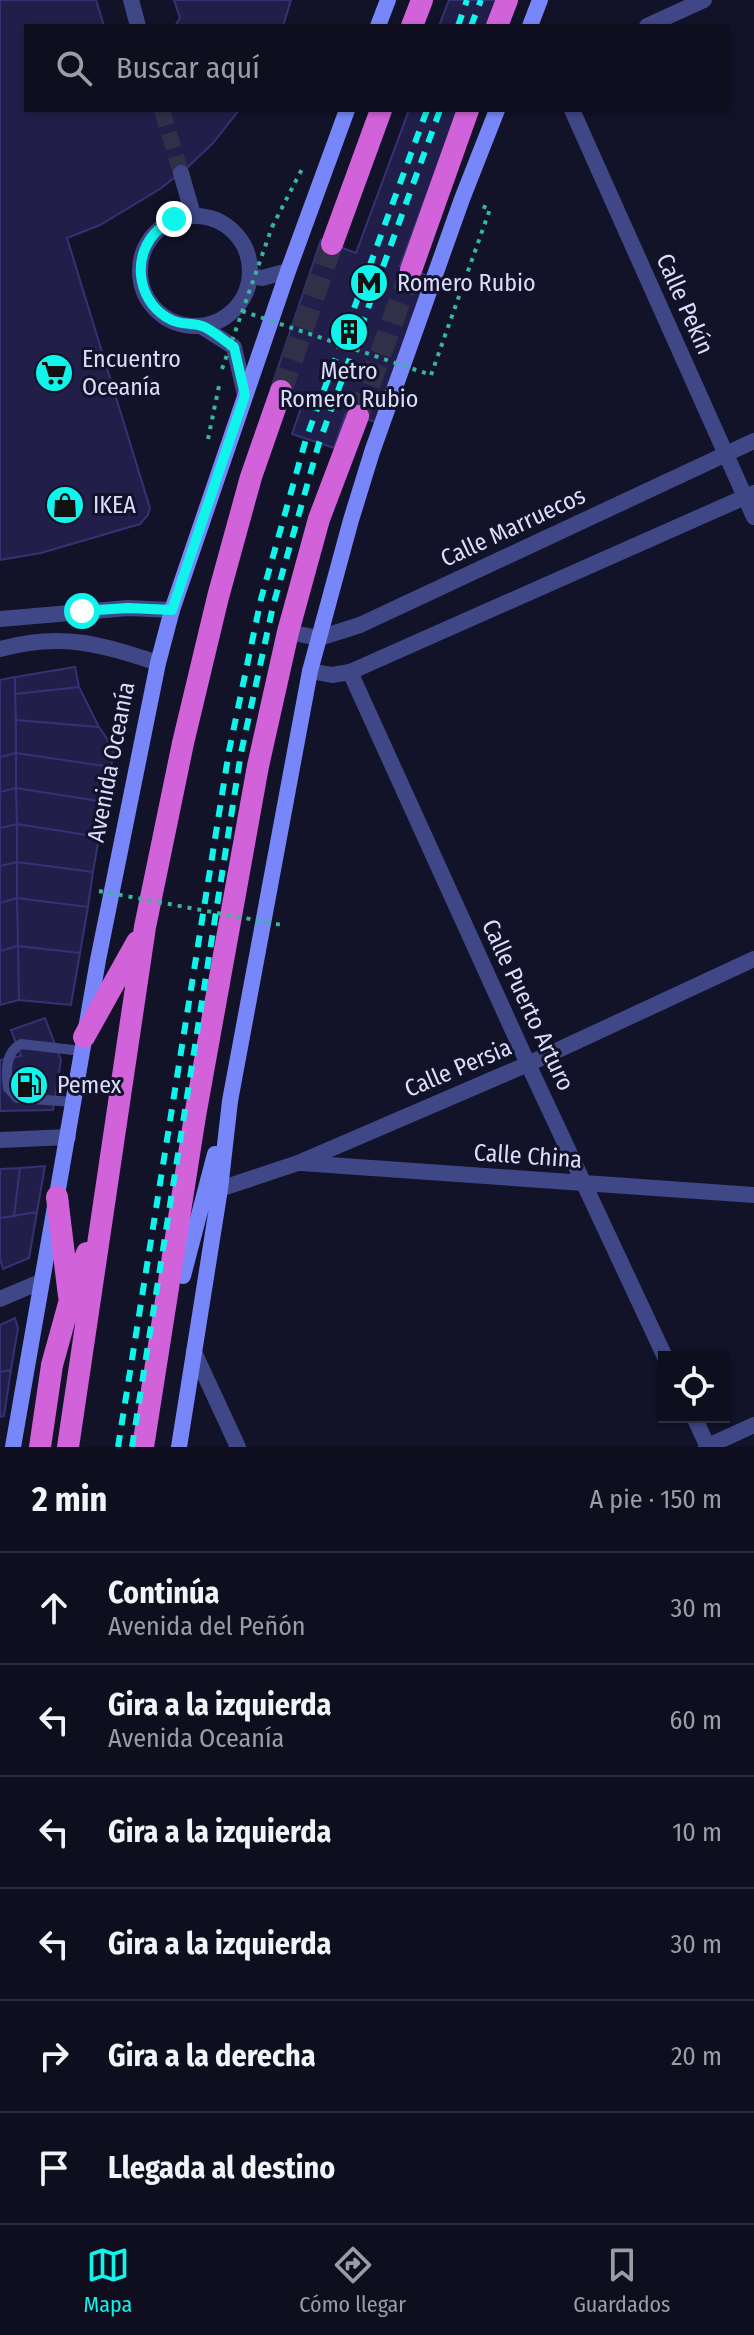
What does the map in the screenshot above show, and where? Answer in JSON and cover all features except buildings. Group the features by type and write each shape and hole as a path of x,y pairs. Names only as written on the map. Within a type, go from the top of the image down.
{"highway":[{"path":"413,24 422,0"},
{"path":"498,24 507,0"},
{"path":"332,244 380,112"},
{"path":"411,270 467,112"},
{"path":"68,1447 145,927 183,743 218,597 251,477 281,391"},
{"path":"143,1447 195,1116 258,766 288,632 319,519 358,416"},
{"path":"83,1044 145,927"},
{"path":"157,1447 183,1276 195,1168 195,1116"},
{"path":"57,1197 70,1300 82,1352"},
{"path":"40,1447 52,1365 70,1300 102,1210"}],"main road":[{"path":"379,24 388,0"},
{"path":"531,24 540,0"},
{"name":"Avenida Oceanía","path":"13,1447 83,1044 158,663 172,610 245,395 346,112"},
{"path":"179,1447 220,1189 230,1101 310,671 372,452 496,112"},
{"path":"183,1276 230,1101"}],"street":[{"path":"131,0 137,24"},
{"path":"651,24 704,0"},
{"name":"Calle Pekín","path":"573,112 726,454 750,495 754,517"},
{"path":"181,173 193,215"},
{"path":"193,215 212,217 229,226 242,239 249,257 251,276 246,294 234,310 219,321 201,326 184,325 168,319 154,308 144,293 140,276 141,259 148,242 159,229 174,219 193,215"},
{"path":"251,276 262,278 288,271"},
{"path":"201,326 234,347 245,395"},
{"name":"Calle Marruecos","path":"288,632 319,638 360,625 754,441"},
{"path":"310,671 332,675 350,672 750,495"},
{"path":"0,619 112,609 172,610"},
{"path":"0,649 49,640 85,642 158,663"},
{"name":"Calle Puerto Arturo","path":"350,672 662,1351"},
{"name":"Calle Persia","path":"220,1189 298,1163 528,1064 754,959"},
{"path":"0,1140 68,1137"},
{"name":"Calle China","path":"298,1163 754,1195"},
{"path":"0,1299 40,1282"},
{"path":"194,1352 238,1447"},
{"path":"697,1423 707,1447 754,1425"}],"lane":[{"path":"74,1102 17,1098 8,1088 8,1060 14,1047 21,1044 83,1044"}],"path":[{"path":"207,442 222,369 242,311 272,227 307,161"},
{"path":"242,311 431,375 486,220"},
{"path":"99,891 282,925"}],"tunnel":[{"path":"163,112 181,173"},
{"path":"281,391 332,244"},
{"path":"358,416 411,270"}],"railway":[{"path":"459,24 467,0"},
{"path":"472,24 481,0"},
{"path":"118,1447 229,751 261,599 306,439 426,112"},
{"path":"132,1447 241,753 273,606 319,443 439,112"}],"place":[{"name":"Romero Rubio","path":"369,283"},
{"name":"Metro Romero Rubio","path":"349,332"},
{"name":"Encuentro Oceanía","path":"54,373"},
{"name":"IKEA","path":"65,505"},
{"name":"Pemex","path":"29,1085"}],"route":[{"path":"82,611 128,608 172,610 245,395 234,347 201,326 184,325 168,319 154,308 144,293 140,276 141,259 148,242 159,229 174,219"}]}
